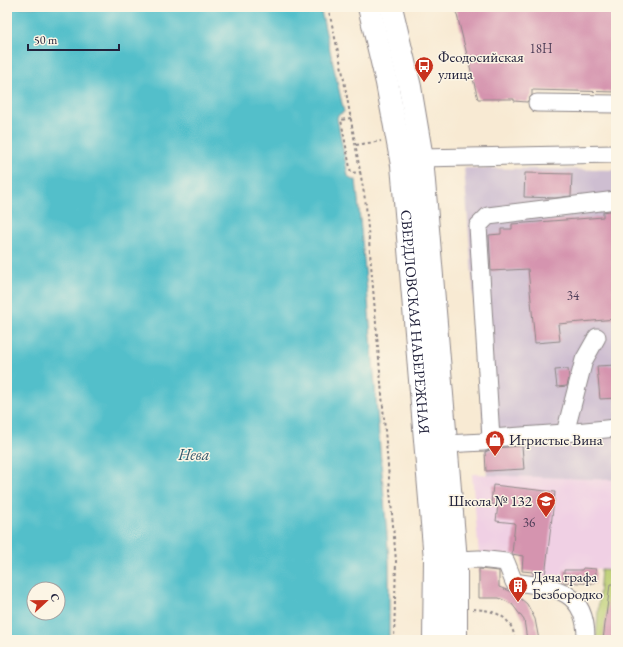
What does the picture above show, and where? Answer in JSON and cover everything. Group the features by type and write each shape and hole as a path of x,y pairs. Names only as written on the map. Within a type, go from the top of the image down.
{"main road":[{"name":"СВЕРДЛОВСКАЯ НАБЕРЕЖНАЯ","path":"369,7 389,89 402,165 435,560 434,640"},
{"name":"СВЕРДЛОВСКАЯ НАБЕРЕЖНАЯ","path":"391,7 410,87 422,158 456,560 456,640"}],"street":[{"path":"537,103 616,104"},
{"path":"422,158 616,154"},
{"path":"491,438 478,226 488,216 616,200"},
{"path":"565,433 584,360 597,337"},
{"path":"446,444 484,442 491,438 616,428"},
{"path":"456,560 479,559 506,562 514,582 557,588 576,600 583,614 586,640"}],"path":[{"path":"328,7 351,118 367,213 396,561 394,640"},
{"path":"351,118 342,120 351,173 361,172"},
{"path":"356,145 384,141"},
{"path":"473,609 495,611 506,619 514,632 515,640"}],"shaded area":[{"path":"464,168 616,170 616,480 487,475"},
{"name":"Школа № 132","path":"472,474 616,480 616,640 595,640 601,569 583,568 582,583 577,583 577,570 564,570 564,583 532,578 533,572 522,571 523,556 479,555"}],"green space":[{"path":"601,569 616,570 616,640 596,640"}],"water":[{"name":"Нева","path":"7,7 320,7 344,112 338,115 337,118 348,176 352,180 356,180 368,300 389,561 389,640 7,640"}],"building":[{"path":"455,7 616,7 616,92 532,90 532,95 527,102 514,101 514,99 478,99"},
{"path":"525,173 572,174 571,196 555,198 524,197"},
{"path":"616,210 616,319 558,324 560,341 535,343 528,269 491,271 489,235 501,234 501,229 512,229 512,224 603,217 603,212"},
{"path":"616,365 616,398 600,399 597,366"},
{"path":"568,369 569,378 567,386 557,387 555,370"},
{"path":"522,446 524,469 486,471 485,452 494,448"},
{"path":"493,485 555,492 545,576 533,574 533,572 522,571 523,556 512,554 515,523 496,521 498,505 491,504"},
{"path":"583,568 596,569 595,584 564,582 564,570 582,570"},
{"name":"Дача графа Безбородко","path":"479,569 499,571 499,587 514,593 527,604 535,619 539,640 527,640 524,620 512,604 499,598 479,598"},
{"path":"610,584 616,584 616,640 603,640"}],"place":[{"name":"Феодосийская улица","path":"424,83"},
{"name":"Игристые Вина","path":"495,457"},
{"name":"Школа № 132","path":"546,518"},
{"name":"Дача графа Безбородко","path":"518,603"}]}
